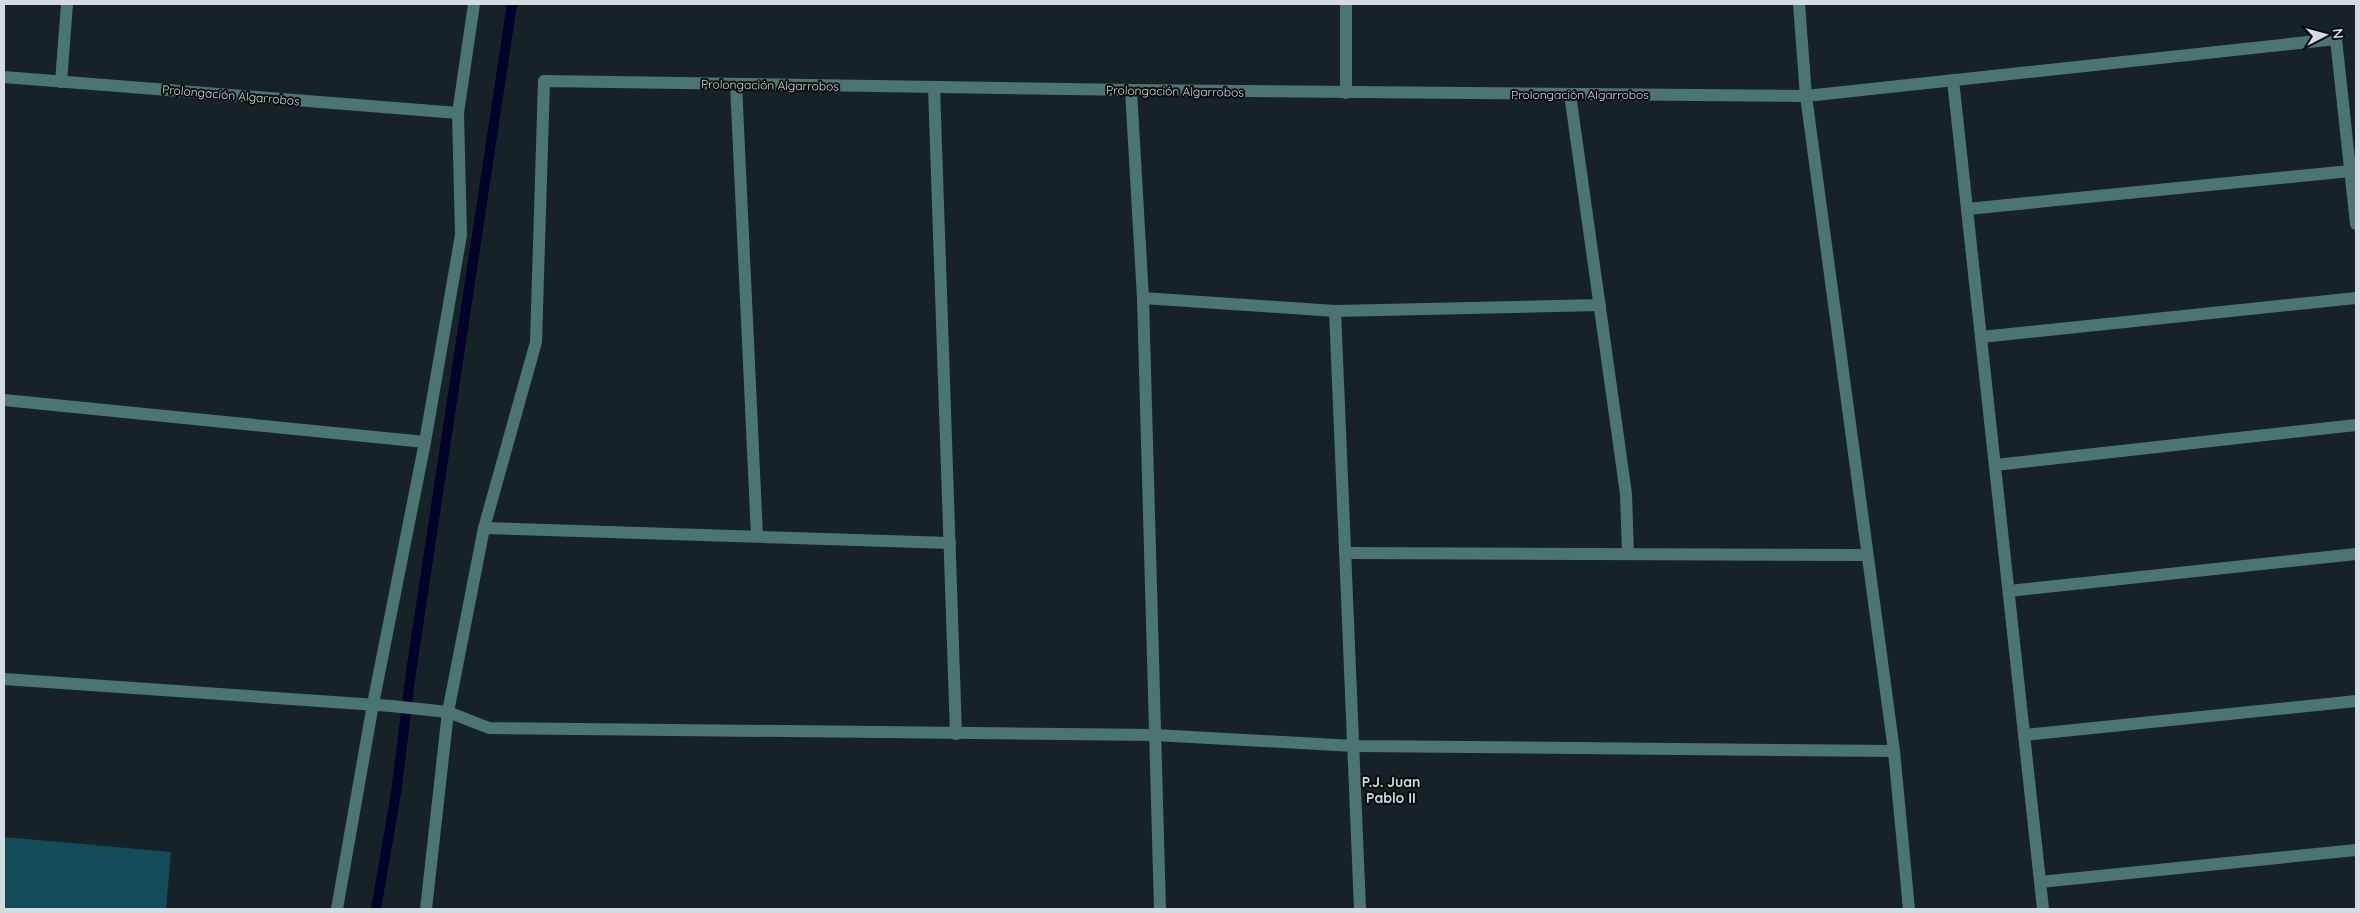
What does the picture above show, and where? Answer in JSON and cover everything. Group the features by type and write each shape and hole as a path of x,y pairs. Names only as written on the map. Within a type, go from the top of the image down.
{"street":[{"path":"61,82 67,4"},
{"path":"337,909 374,704 425,442 460,235 458,113 474,4"},
{"path":"1346,4 1346,92"},
{"path":"1799,4 1806,96 1894,751 1908,909"},
{"name":"Prolongación Algarrobos","path":"484,528 536,342 544,81 934,88 1806,96 2336,39 2350,170"},
{"name":"Prolongación Algarrobos","path":"4,77 458,113"},
{"path":"1953,80 2043,909"},
{"path":"736,84 757,536"},
{"path":"934,88 956,734"},
{"path":"1131,90 1143,298 1160,909"},
{"path":"1570,94 1626,494 1628,554"},
{"path":"1967,209 2350,170 2356,224"},
{"path":"1143,298 1335,312 1600,306"},
{"path":"1981,337 2356,298"},
{"path":"1335,312 1360,909"},
{"path":"4,400 425,442"},
{"path":"1995,465 2356,426"},
{"path":"426,909 448,712 484,528 950,542"},
{"path":"1345,554 1867,555"},
{"path":"2009,591 2356,554"},
{"path":"4,679 374,704 448,712 489,728 1155,735 1354,746 1894,751"},
{"path":"2024,735 2356,701"},
{"path":"2040,882 2356,850"}],"shaded area":[{"path":"4,837 171,852 166,909 4,909"}],"waterway":[{"path":"376,909 396,793 411,672 512,4"}],"district":[{"name":"P.J. Juan Pablo II","path":"1391,790"}]}
